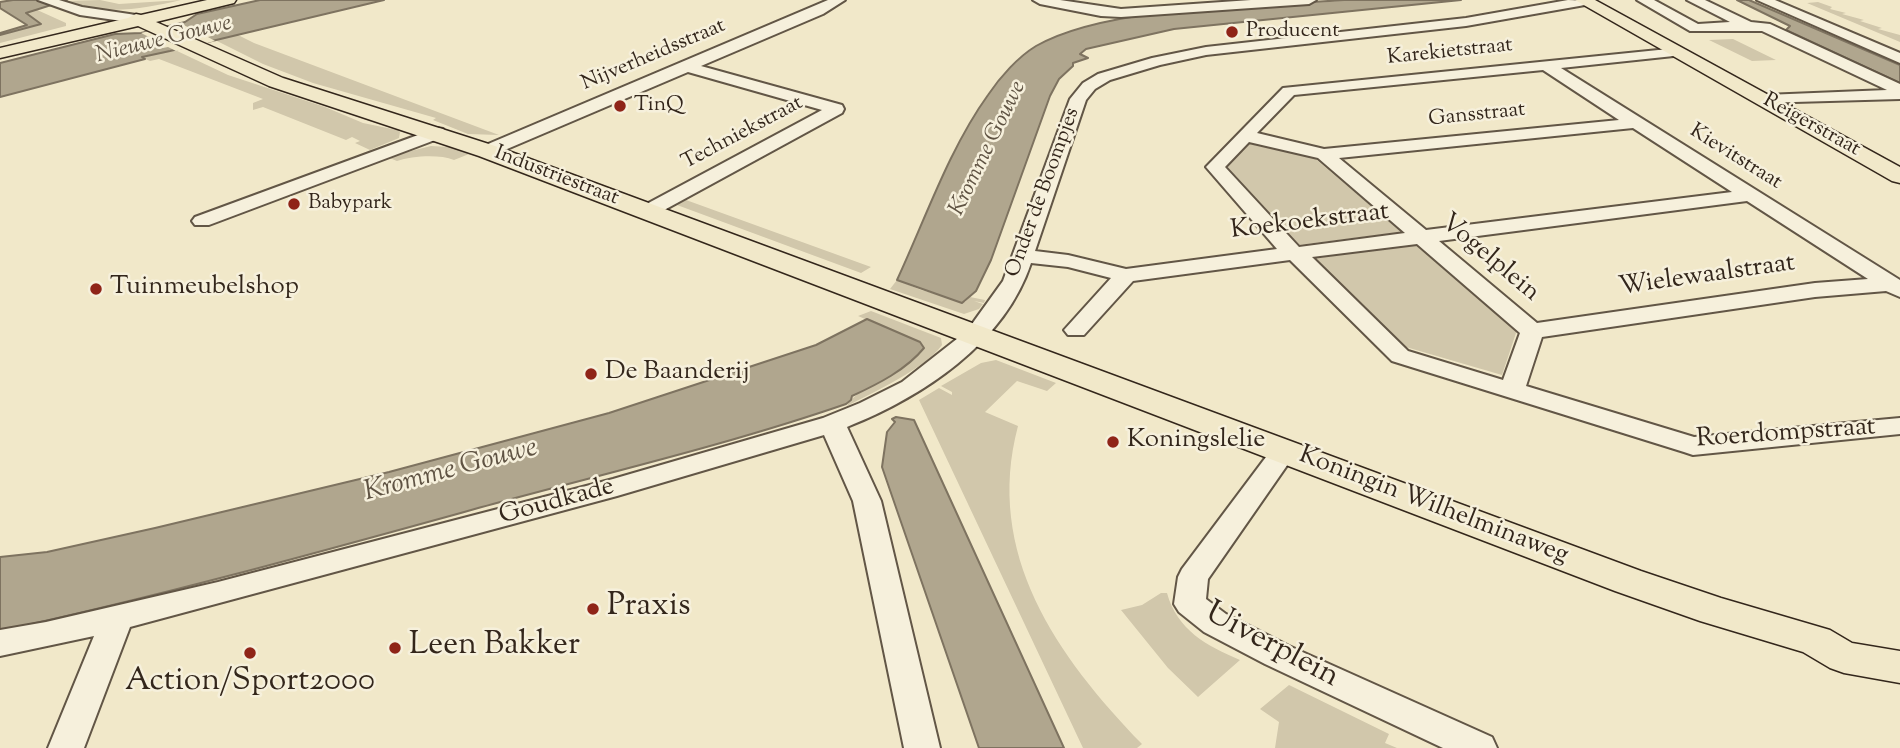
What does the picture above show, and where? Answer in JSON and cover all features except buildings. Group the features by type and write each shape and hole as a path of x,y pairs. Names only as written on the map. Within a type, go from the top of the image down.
{"main road":[{"path":"0,53 136,19 228,0"},
{"name":"Reigerstraat","path":"1584,0 1900,176"},
{"name":"Industriestraat","path":"136,19 276,82 487,151 975,336"},
{"name":"Koningin Wilhelminaweg","path":"975,336 1628,581 1714,611 1816,641 1844,657 1900,667"},
{"name":"Koningin Wilhelminaweg","path":"1816,641 1838,638 1900,652"}],"street":[{"name":"Nijverheidsstraat","path":"487,151 688,67 838,0"},
{"path":"1040,0 1101,12 1309,0"},
{"name":"Onder de Boompjes","path":"975,336 1014,282 1078,99 1089,86 1104,77 1157,61 1206,51 1466,22 1584,0"},
{"path":"1644,0 1695,28 1765,27 1900,92"},
{"path":"1694,0 1748,26"},
{"path":"1764,0 1900,58"},
{"path":"52,3 136,19"},
{"name":"Karekietstraat","path":"1246,136 1289,90 1678,52"},
{"name":"Kievitstraat","path":"1545,65 1895,287"},
{"name":"Techniekstraat","path":"648,211 836,109 688,67"},
{"path":"1765,100 1900,92"},
{"name":"Gansstraat","path":"1324,155 1636,123"},
{"path":"202,221 437,133"},
{"path":"1246,136 1215,167 1294,253 1399,356 1512,390"},
{"name":"Vogelplein","path":"1246,136 1324,155 1532,331 1512,390"},
{"name":"Koekoekstraat","path":"1126,275 1750,195"},
{"path":"1025,256 1068,261 1126,275 1076,330"},
{"name":"Wielewaalstraat","path":"1532,331 1815,290 1895,287"},
{"name":"Goudkade","path":"0,643 117,619 605,490 832,424 911,387 975,336"},
{"name":"Roerdompstraat","path":"1512,390 1693,446 1900,426"},
{"path":"832,424 867,501 922,748"},
{"name":"Uiverplein","path":"1284,451 1193,577 1190,604 1215,623 1277,654 1479,748"},
{"path":"66,748 117,619"}],"shaded area":[{"path":"100,0 119,4 181,0 124,10 80,6 66,1"},
{"path":"1818,2 1882,28 1878,29 1900,35 1900,42 1807,3"},
{"path":"35,9 66,23 66,26 0,43 0,35 41,24 25,13"},
{"path":"236,34 499,135 468,134 433,120 436,118 313,83 263,64 215,40"},
{"path":"1733,39 1776,60 1752,61 1709,40"},
{"path":"175,50 228,75 325,107 363,123 397,130 400,132 399,138 370,150 355,143 360,141 352,137 346,140 263,107 253,110 253,103 263,99 159,59 150,61 141,57"},
{"path":"1254,142 1312,156 1402,232 1298,245 1224,169 1246,144"},
{"path":"431,146 449,147 469,154 454,160 426,156 397,161 387,157"},
{"path":"686,200 871,267 861,273 677,205"},
{"path":"1415,245 1517,330 1502,375 1399,345 1310,259"},
{"path":"897,280 921,290 965,302 970,297 985,300 984,303 974,301 983,304 979,309 964,314 890,289"},
{"path":"871,311 941,338 942,345 912,371 847,406 860,392 905,365 924,348 920,342 858,316"},
{"path":"996,360 1056,383 1047,391 1017,381 985,412 1018,426 1010,473 1011,517 1020,560 1035,600 1056,638 1082,675 1142,744 1137,748 1083,748 919,400 939,388 952,395 952,392 941,386 981,363"},
{"path":"1161,593 1167,593 1178,617 1195,635 1240,660 1198,697 1168,668 1121,610 1142,605"},
{"path":"1289,685 1389,734 1385,743 1397,748 1275,748 1279,722 1260,709"}],"water":[{"path":"67,0 26,13 41,24 0,35 27,25 0,8 0,2"},
{"name":"Nieuwe Gouwe","path":"260,0 384,0 142,57 145,59 0,97 0,63 115,34 141,33 185,22 197,14"},
{"name":"Kromme Gouwe","path":"1344,0 1461,0 1174,29 1086,49 1080,54 1088,58 1073,63 1059,79 1050,96 991,260 976,291 962,303 897,280 949,161 974,116 1004,74 1036,46 1066,32 1143,15 1228,6"},
{"path":"1737,0 1749,0 1900,65 1900,83 1786,30 1790,26"},
{"name":"Kromme Gouwe","path":"867,319 920,342 924,348 900,370 852,396 846,404 714,445 309,554 186,587 0,631 0,557 47,552 155,528 389,472 609,413 816,345"},
{"path":"896,417 914,420 1064,748 979,748 882,467 887,432 895,422 892,419"}],"pier":[{"path":"180,23 199,33 207,31 215,35 208,37 215,41 176,51 155,44 159,42 141,33"}],"place":[{"name":"Producent","path":"1232,32"},
{"name":"TinQ","path":"620,106"},
{"name":"Babypark","path":"294,204"},
{"name":"Tuinmeubelshop","path":"96,289"},
{"name":"De Baanderij","path":"591,374"},
{"name":"Koningslelie","path":"1113,442"},
{"name":"Praxis","path":"593,609"},
{"name":"Leen Bakker","path":"395,648"},
{"name":"Action/Sport2000","path":"250,653"}]}
